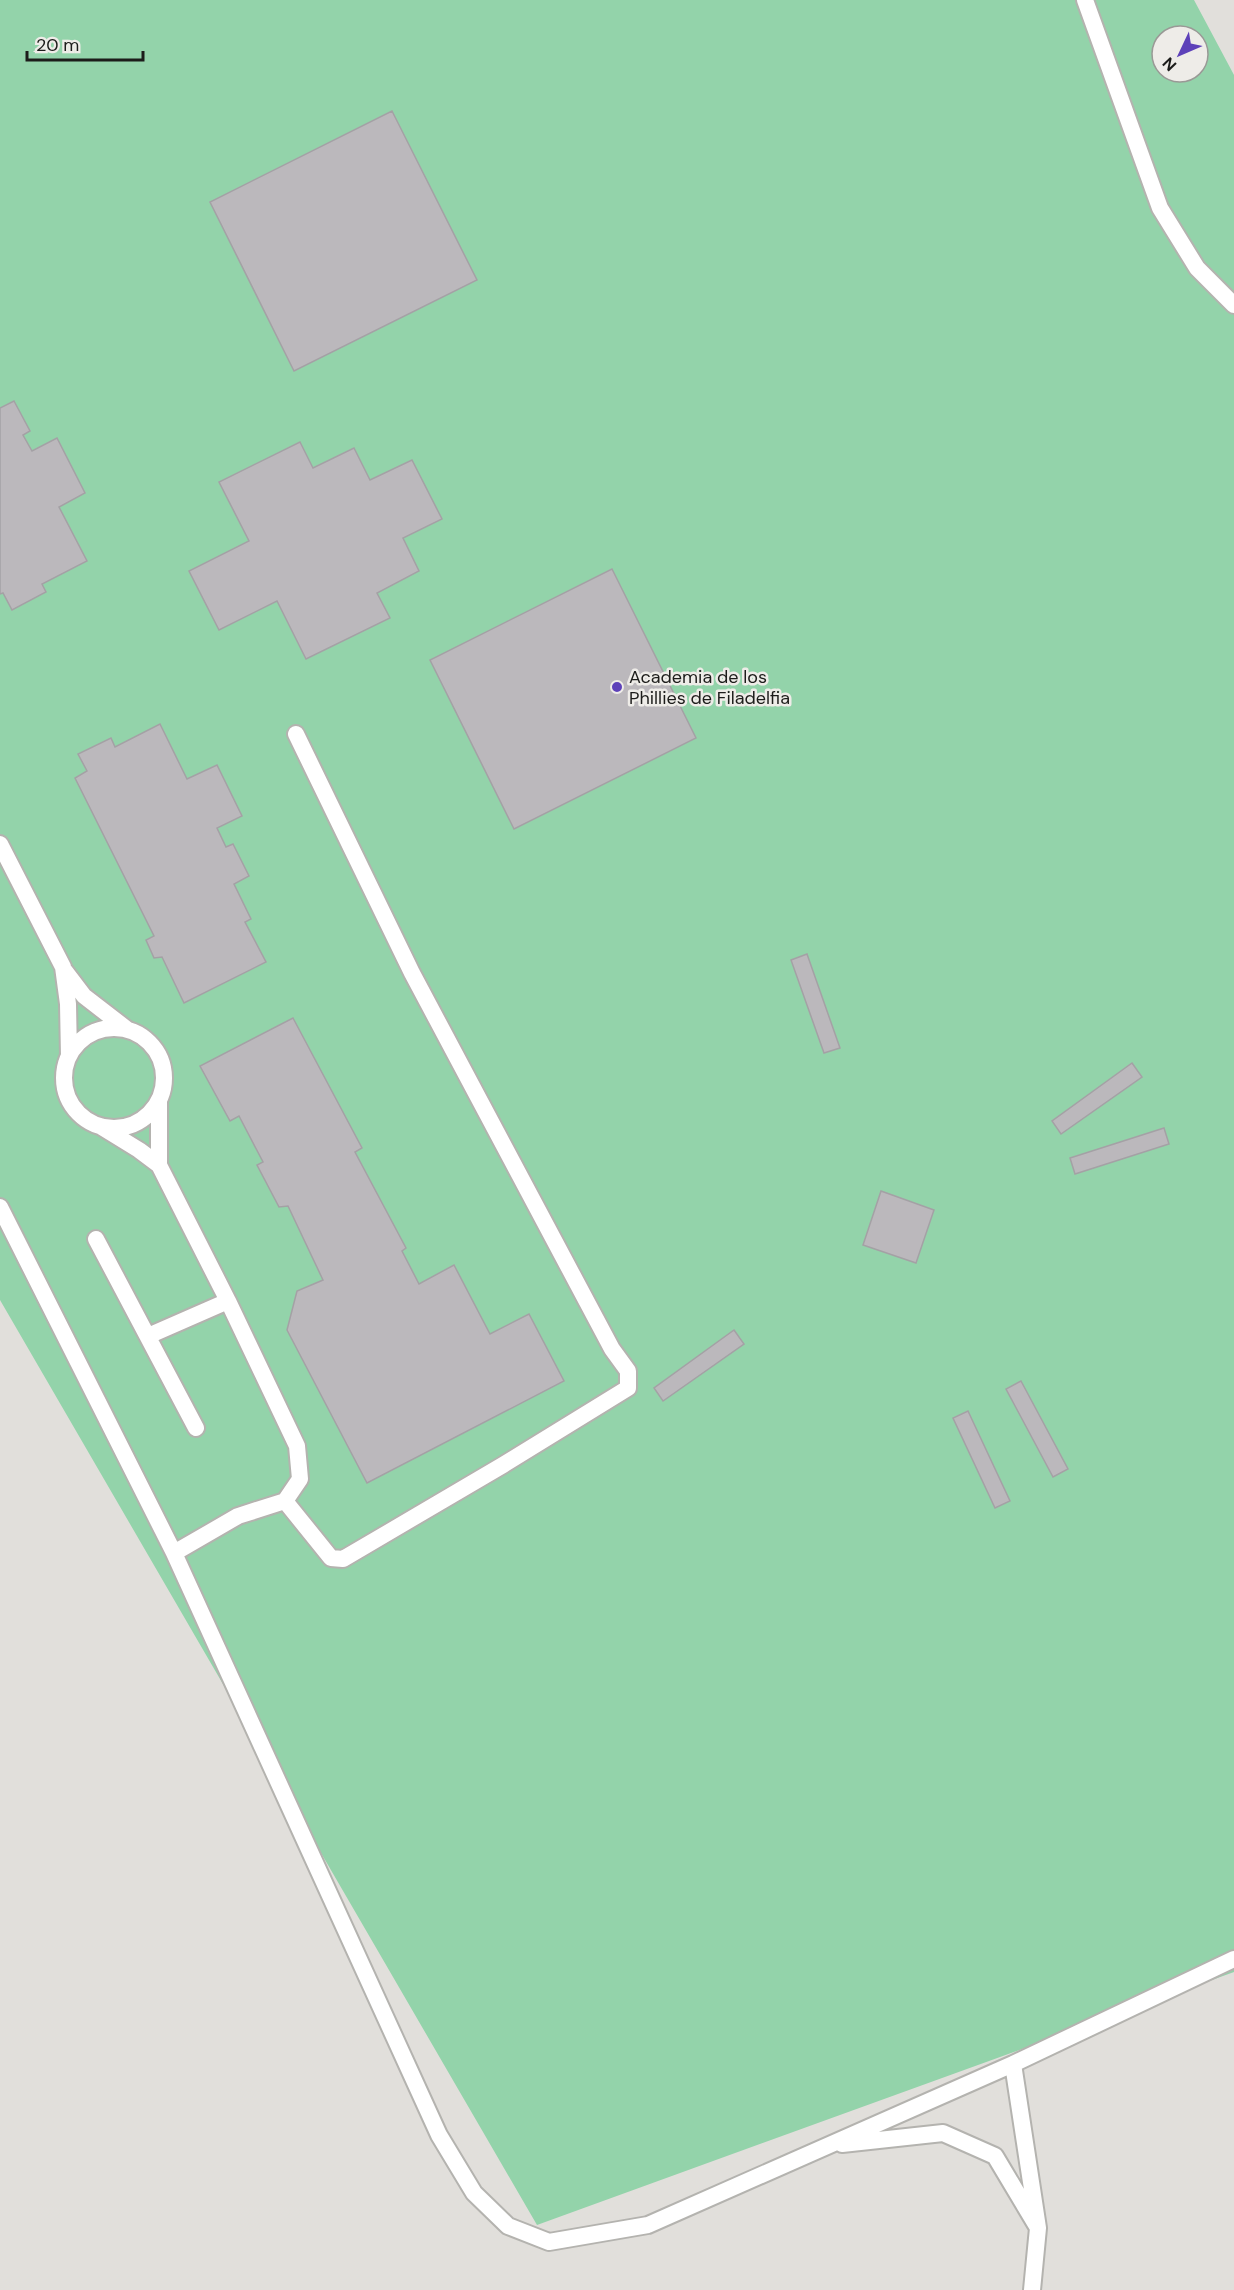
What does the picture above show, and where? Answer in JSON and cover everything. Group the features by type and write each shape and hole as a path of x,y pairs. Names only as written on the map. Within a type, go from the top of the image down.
{"lane":[{"path":"1085,0 1160,208 1197,268 1234,304"},
{"path":"285,1501 331,1558 343,1559 628,1388 628,1371 612,1349 412,973 296,734"},
{"path":"0,844 63,967 84,996 128,1030 143,1038 155,1050 163,1066 164,1084 159,1100 159,1164 297,1446 300,1479 285,1501 238,1516 174,1553"},
{"path":"63,967 68,1004 69,1056 64,1073 65,1090 73,1106 85,1118 159,1164"},
{"path":"69,1056 79,1042 94,1032 110,1028 128,1030"},
{"path":"100,1126 118,1128 135,1124 149,1114 159,1100"},
{"path":"0,1207 174,1553 439,2135 474,2193 508,2226 549,2242 648,2224 1013,2064 1234,1959"},
{"path":"96,1239 196,1428"},
{"path":"148,1336 228,1301"},
{"path":"1013,2064 1038,2228 1032,2290"},
{"path":"826,2146 943,2133 995,2156 1038,2228"}],"green space":[{"name":"Academia de los Phillies de Filadelfia","path":"0,0 1194,0 1207,24 1150,24 1150,84 1210,84 1210,30 1234,75 1234,1972 537,2225 0,1300"}],"building":[{"path":"392,111 477,280 294,371 210,202"},
{"path":"14,401 30,431 23,435 32,451 57,438 85,493 59,507 87,561 42,584 46,592 12,610 3,593 0,594 0,408"},
{"path":"300,442 313,468 354,448 370,480 412,460 442,519 403,538 419,571 377,593 390,618 306,659 277,601 219,630 189,571 249,541 219,482"},
{"path":"612,569 696,738 514,829 430,660"},
{"path":"160,724 187,779 217,765 242,816 217,828 226,847 233,844 249,876 234,884 251,919 245,922 266,962 184,1003 162,957 154,958 146,940 154,936 75,778 87,771 78,754 111,738 115,747"},
{"path":"807,954 840,1048 824,1053 791,960"},
{"path":"293,1018 362,1148 355,1152 406,1248 402,1251 419,1284 454,1265 490,1334 529,1314 564,1381 367,1483 287,1330 297,1291 323,1280 288,1206 279,1207 257,1165 263,1162 239,1116 230,1121 200,1066"},
{"path":"1132,1063 1142,1077 1061,1134 1052,1121"},
{"path":"1164,1128 1169,1144 1075,1174 1070,1158"},
{"path":"881,1191 934,1210 916,1263 863,1245"},
{"path":"734,1330 744,1344 663,1401 654,1388"},
{"path":"1021,1381 1068,1469 1053,1477 1006,1389"},
{"path":"968,1411 1010,1501 995,1508 953,1418"}],"place":[{"name":"Academia de los Phillies de Filadelfia","path":"617,687"}]}
